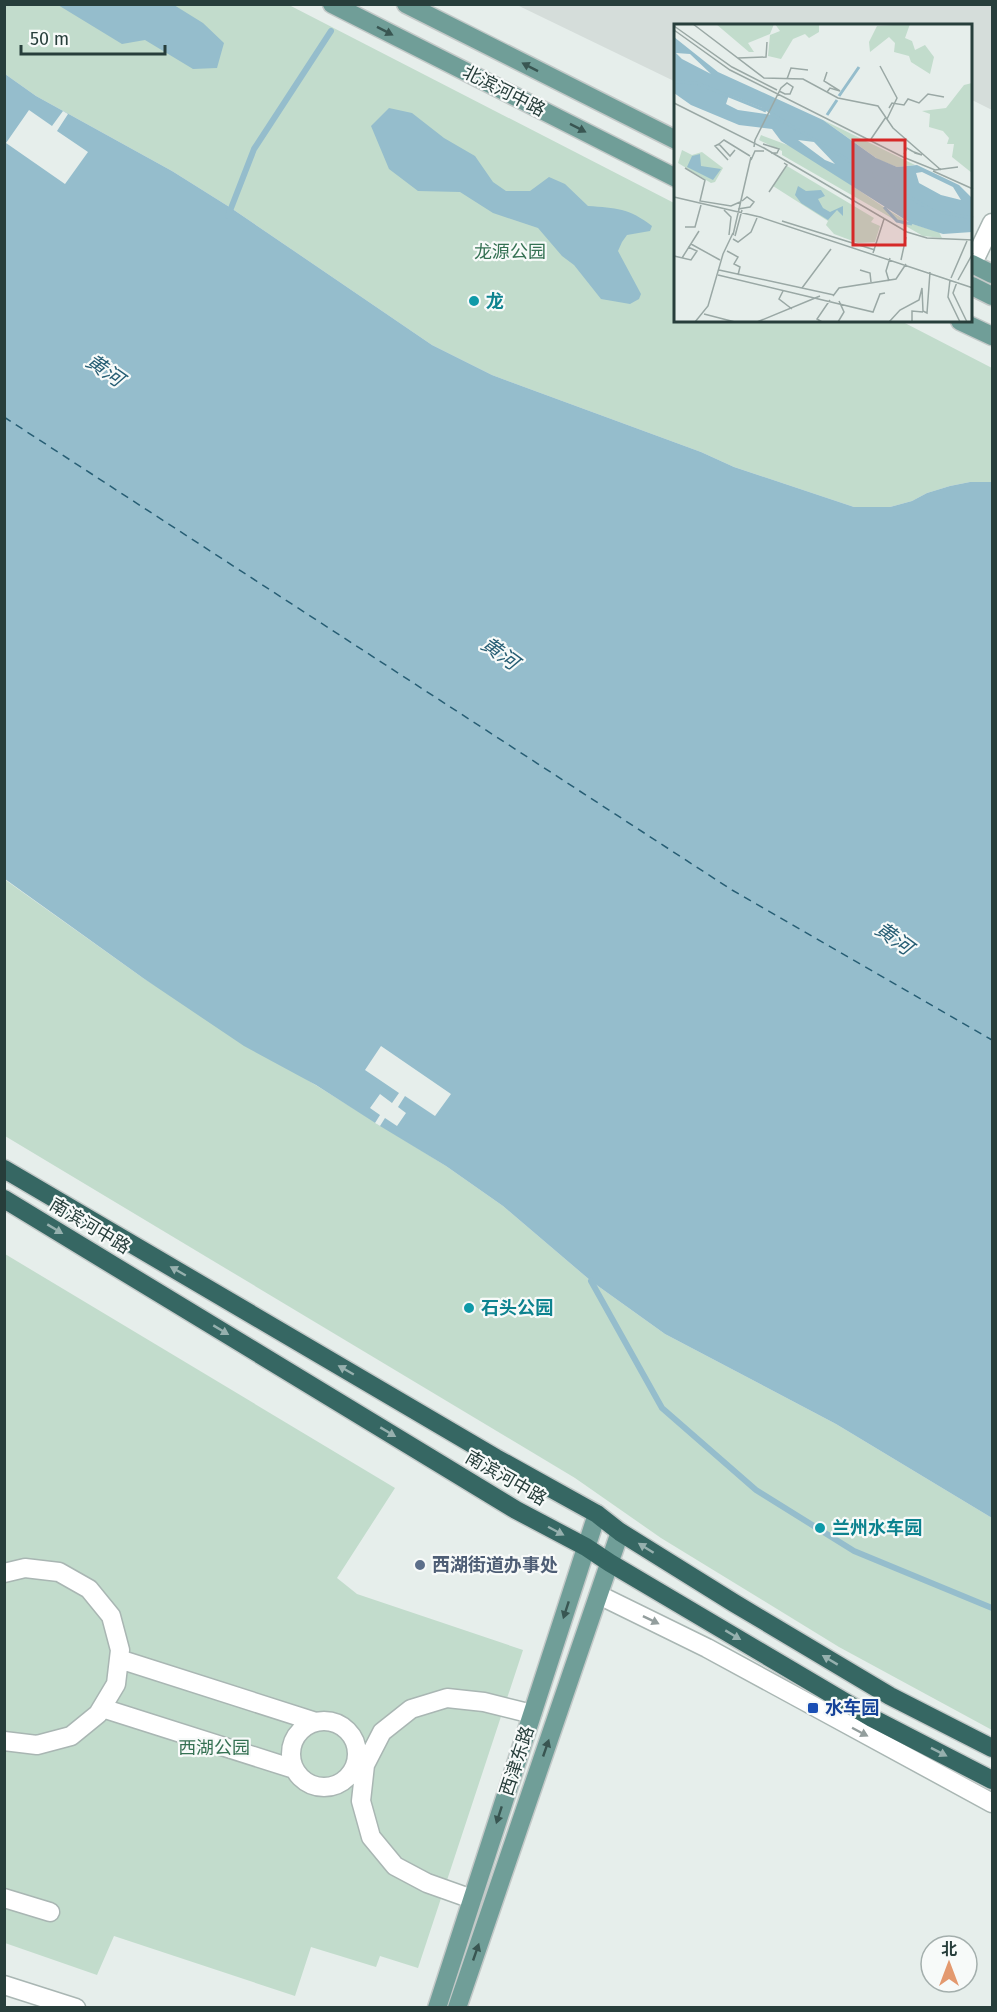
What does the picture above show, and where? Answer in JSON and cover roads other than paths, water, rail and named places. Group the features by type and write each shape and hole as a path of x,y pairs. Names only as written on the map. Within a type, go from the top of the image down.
{"highway":[{"name":"南滨河中路","path":"4,1169 486,1452 597,1514 620,1532 734,1603 890,1696 993,1749"},
{"name":"南滨河中路","path":"4,1199 516,1510 586,1547 872,1718 993,1780"}],"main road":[{"name":"北滨河中路","path":"332,4 674,177"},
{"name":"北滨河中路","path":"406,4 674,139"},
{"path":"973,265 993,274"},
{"path":"973,286 993,296"},
{"path":"962,322 993,336"},
{"name":"西津东路","path":"437,2007 597,1514"},
{"name":"西津东路","path":"457,2007 620,1532"}],"street":[{"path":"973,263 993,223"},
{"path":"4,1573 25,1568 59,1572 90,1589 111,1616 120,1650 116,1684 98,1714 71,1736 37,1745 4,1741"},
{"path":"599,1595 707,1648 993,1803"},
{"path":"119,1659 316,1722"},
{"path":"472,1899 428,1883 395,1866 371,1837 361,1801 360,1764 357,1751 353,1739 345,1729 334,1723 316,1722 298,1733 292,1744 291,1756 294,1769 302,1779 314,1785 326,1787 339,1783 349,1775 360,1764 382,1732 411,1709 447,1698 484,1702 532,1714"},
{"path":"102,1708 294,1769"},
{"path":"4,1898 50,1912"},
{"path":"4,1984 76,2007"}],"water":[{"path":"58,5 174,5 203,23 224,43 217,68 193,69 145,40 122,44"},
{"name":"黄河","path":"5,74 36,96 172,171 231,208 432,345 492,375 701,452 734,467 854,507 890,507 950,486 970,482 992,482 992,1518 836,1424 665,1334 591,1281 503,1206 446,1166 316,1085 244,1046 143,978 5,879"},
{"path":"389,108 412,113 444,138 475,156 493,182 506,191 530,191 549,177 565,184 588,206 622,210 652,226 650,231 627,235 618,251 641,294 639,299 630,304 601,299 574,265 562,256 538,228 493,213 460,192 418,191 389,169 371,126"}],"waterway":[{"path":"228,216 254,149 331,31"},
{"path":"591,1281 662,1408 756,1490 854,1551 992,1608"}],"place":[{"name":"龙","path":"474,301"},
{"name":"石头公园","path":"469,1308"},
{"name":"兰州水车园","path":"820,1528"},
{"name":"西湖街道办事处","path":"420,1565"},
{"name":"水车园","path":"813,1708"}],"park label":[{"name":"龙源公园","path":"510,252"},
{"name":"西湖公园","path":"214,1748"}]}
